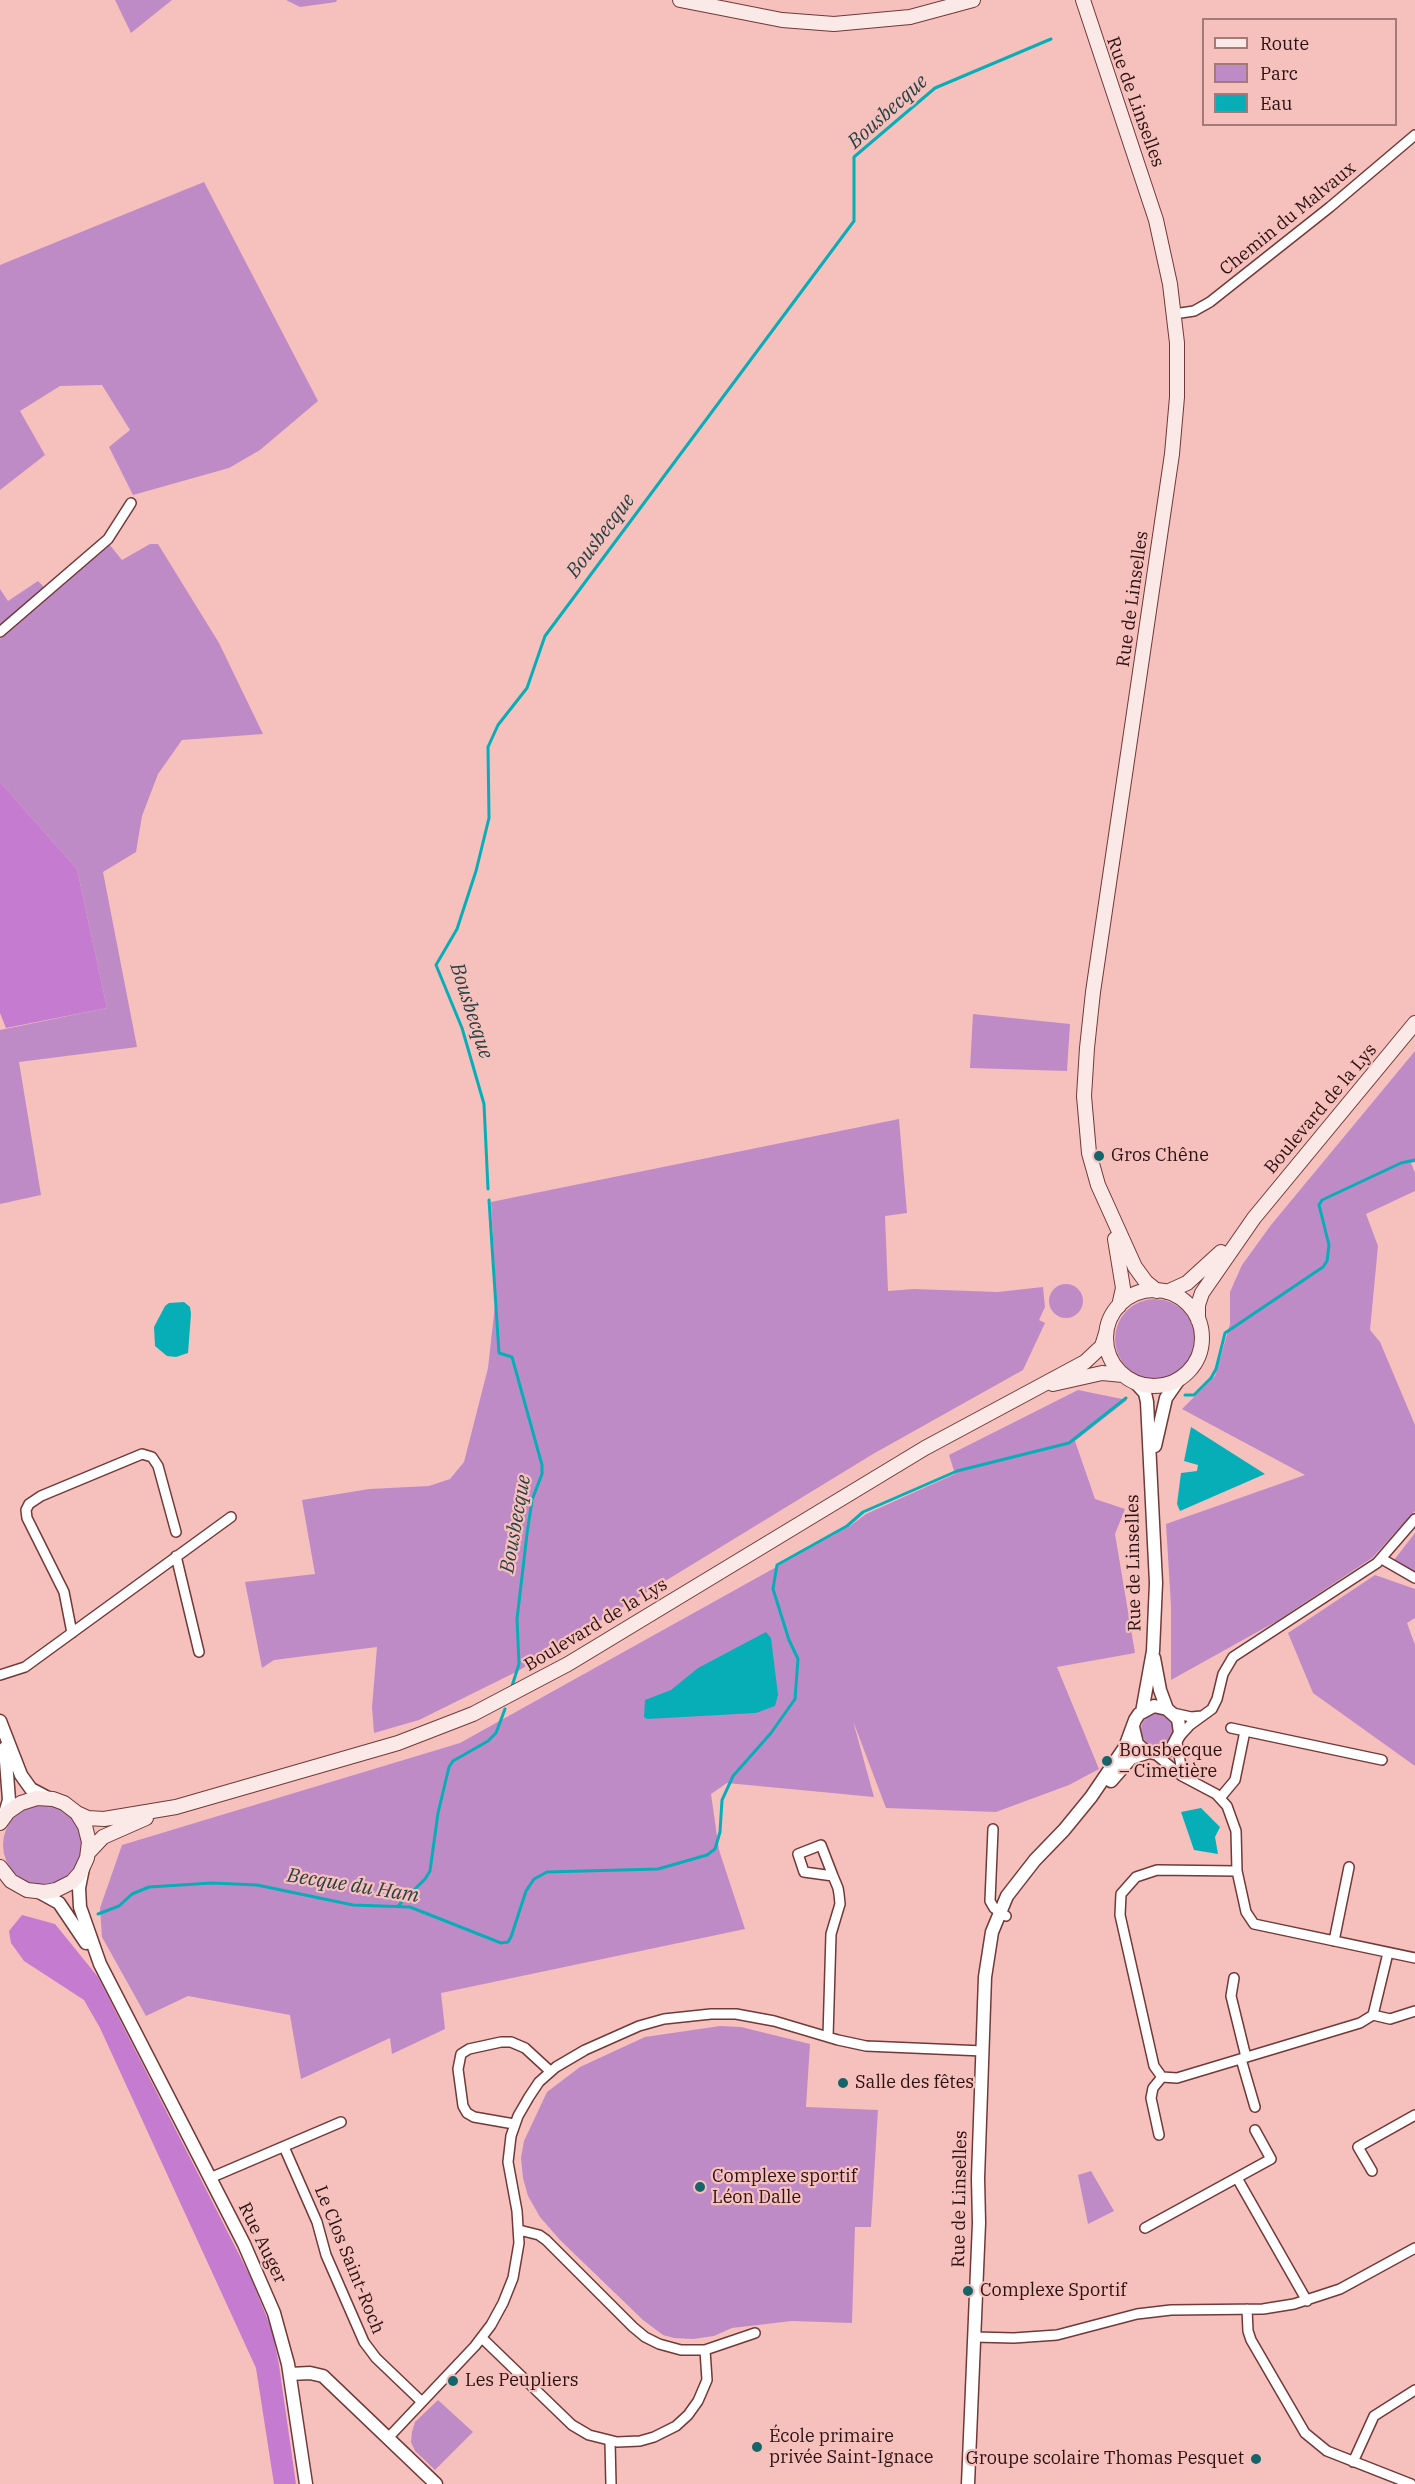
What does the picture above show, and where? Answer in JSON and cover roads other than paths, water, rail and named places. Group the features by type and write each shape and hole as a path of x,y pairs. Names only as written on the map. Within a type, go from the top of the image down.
{"main road":[{"path":"680,0 782,20 834,24 910,17 974,0"},
{"name":"Rue de Linselles","path":"1083,0 1098,52 1152,205 1166,262 1174,314 1177,386 1172,454 1093,992 1085,1064 1085,1108 1089,1153 1095,1177 1108,1211 1135,1267 1142,1278 1162,1292"},
{"name":"Boulevard de la Lys","path":"1198,1320 1198,1305 1206,1287 1254,1218 1415,1023"},
{"name":"Rue de Linselles","path":"1108,1211 1122,1276 1123,1293 1119,1306"},
{"name":"Boulevard de la Lys","path":"1162,1292 1178,1289 1198,1275 1254,1218"},
{"path":"1162,1292 1186,1303 1198,1320 1202,1338 1198,1356 1189,1371 1180,1378 1157,1386 1129,1378 1110,1356 1106,1333 1112,1316 1119,1306 1136,1294 1162,1292"},
{"name":"Boulevard de la Lys","path":"88,1853 97,1842 111,1833 176,1807 411,1738 498,1703 568,1664 925,1448 1089,1359 1102,1346 1106,1333"},
{"name":"Boulevard de la Lys","path":"1004,1405 1070,1379 1102,1373 1129,1378"},
{"path":"2,1820 12,1808 26,1800 48,1798"},
{"name":"Boulevard de la Lys","path":"48,1798 64,1803 76,1813 88,1818 104,1819 176,1807"},
{"path":"0,1867 6,1879 27,1890 39,1892 62,1888 72,1882 83,1868 88,1853 87,1832 76,1813"}],"street":[{"name":"Chemin du Malvaux","path":"1174,314 1194,311 1210,302 1336,202 1415,135"},
{"path":"0,632 108,539 131,503"},
{"name":"Rue de Linselles","path":"1129,1378 1144,1393 1147,1402 1156,1583 1153,1651 1142,1712"},
{"name":"Rue de Linselles","path":"1150,1474 1166,1398 1180,1378"},
{"path":"72,1633 64,1592 27,1518 26,1510 29,1504 41,1496 142,1454 152,1457 158,1466 176,1532"},
{"path":"0,1675 25,1667 231,1517"},
{"path":"1151,1753 1167,1751 1190,1725 1207,1714 1215,1705 1223,1674 1233,1658 1382,1559 1415,1519"},
{"path":"176,1556 199,1652"},
{"path":"1382,1559 1415,1578"},
{"name":"Rue de Linselles","path":"1153,1651 1157,1680 1170,1711"},
{"path":"1207,1714 1195,1717 1154,1706 1142,1712 1133,1727 1135,1741 1182,1776 1220,1797 1230,1811 1236,1831 1237,1871 1246,1912 1254,1924 1415,1958"},
{"path":"1170,1711 1179,1722 1178,1740 1181,1766 1196,1784"},
{"path":"1,1724 26,1783 37,1793 48,1798"},
{"path":"1,1724 9,1790 8,1807 2,1820"},
{"name":"Rue de Linselles","path":"968,2484 985,1977 988,1952 1003,1914 1007,1896 1029,1867 1091,1797 1125,1747 1133,1727"},
{"path":"1232,1728 1382,1760"},
{"path":"1220,1797 1235,1780 1245,1731"},
{"name":"Rue de Linselles","path":"1003,1914 1033,1875 1086,1817 1118,1771 1134,1756 1151,1753"},
{"path":"993,1829 990,1901 1003,1914"},
{"path":"1334,1941 1349,1867"},
{"name":"Rue Auger","path":"83,1868 79,1888 80,1907 100,1964"},
{"path":"1237,1871 1157,1870 1136,1877 1121,1894 1119,1906 1122,1926 1154,2066 1162,2077 1174,2079 1360,2023 1373,2015 1388,1953"},
{"path":"828,2037 831,1934 840,1904 833,1876"},
{"name":"Rue Auger","path":"39,1892 59,1903 100,1964 244,2244 268,2296 285,2346 306,2484"},
{"path":"1234,1978 1231,1996 1255,2107"},
{"path":"1373,2015 1390,2019 1415,2012"},
{"path":"388,2438 482,2338 498,2313 510,2287 517,2261 519,2230 508,2162 509,2145 514,2124 535,2087 550,2072 585,2050 639,2026 692,2015 745,2015 873,2047 983,2051"},
{"path":"514,2124 474,2117 467,2113 463,2106 458,2069 461,2054 469,2049 511,2042 525,2048 550,2072"},
{"path":"1159,2135 1151,2098 1153,2088 1162,2077"},
{"path":"1372,2171 1358,2147 1415,2115"},
{"path":"210,2178 341,2122"},
{"path":"1145,2229 1271,2159 1255,2130"},
{"name":"Le Clos Saint-Roch","path":"284,2147 317,2222 326,2255 364,2342 376,2358 422,2402"},
{"path":"1237,2178 1307,2301"},
{"path":"519,2230 539,2235 546,2240 645,2337 659,2344 681,2350 705,2350 755,2333"},
{"path":"974,2337 1046,2336 1077,2331 1137,2314 1171,2310 1272,2308 1307,2301 1340,2289 1415,2247"},
{"path":"1247,2309 1247,2326 1251,2340 1305,2433 1321,2447 1411,2484"},
{"path":"482,2338 572,2425 589,2435 610,2442 647,2439 682,2421 698,2401 705,2386 708,2368 705,2350"},
{"path":"290,2374 310,2373 323,2376 436,2484"},
{"path":"1353,2462 1374,2416 1415,2390"},
{"path":"610,2442 611,2484"}],"water":[{"path":"184,1302 190,1307 191,1314 188,1353 176,1357 167,1356 155,1346 154,1327 165,1306 169,1303"},
{"path":"1191,1427 1265,1474 1180,1511 1177,1504 1181,1473 1197,1471 1198,1465 1184,1461"},
{"path":"766,1632 771,1638 778,1695 775,1706 756,1713 647,1719 644,1717 645,1700 671,1690 698,1668"},
{"path":"1201,1808 1220,1827 1215,1837 1218,1854 1194,1850 1181,1812"}],"waterway":[{"name":"Bousbecque","path":"488,1189 484,1104 462,1028 436,965 457,929 476,871 489,818 488,747 498,725 527,688 545,636 854,221 854,157 935,88 1051,39"},
{"name":"Becque du Ham","path":"1185,1395 1194,1395 1211,1378 1216,1369 1225,1333 1323,1267 1327,1261 1329,1245 1319,1205 1322,1200 1401,1163 1415,1160"},
{"name":"Bousbecque","path":"489,1200 499,1353 512,1357 542,1465 542,1474 532,1500 527,1534 517,1619 519,1664 512,1686"},
{"name":"Becque du Ham","path":"98,1914 119,1906 132,1894 149,1887 212,1883 257,1885 353,1905 410,1907 501,1943 508,1942 511,1937 526,1891 534,1879 547,1872 658,1869 707,1855 715,1849 720,1832 722,1800 733,1776 771,1733 795,1699 798,1659 789,1640 773,1589 777,1565 847,1526 863,1512 957,1471 1069,1443 1126,1398"},
{"name":"Bousbecque","path":"398,1906 430,1871 438,1813 449,1767 453,1761 488,1741 496,1733 505,1709"}],"place":[{"name":"Gros Chêne","path":"1099,1156"},
{"name":"Bousbecque – Cimetière","path":"1107,1761"},
{"name":"Salle des fêtes","path":"843,2083"},
{"name":"Complexe sportif Léon Dalle","path":"700,2187"},
{"name":"Complexe Sportif","path":"968,2291"},
{"name":"Les Peupliers","path":"453,2381"},
{"name":"École primaire privée Saint-Ignace","path":"757,2447"},
{"name":"Groupe scolaire Thomas Pesquet","path":"1256,2459"}]}
